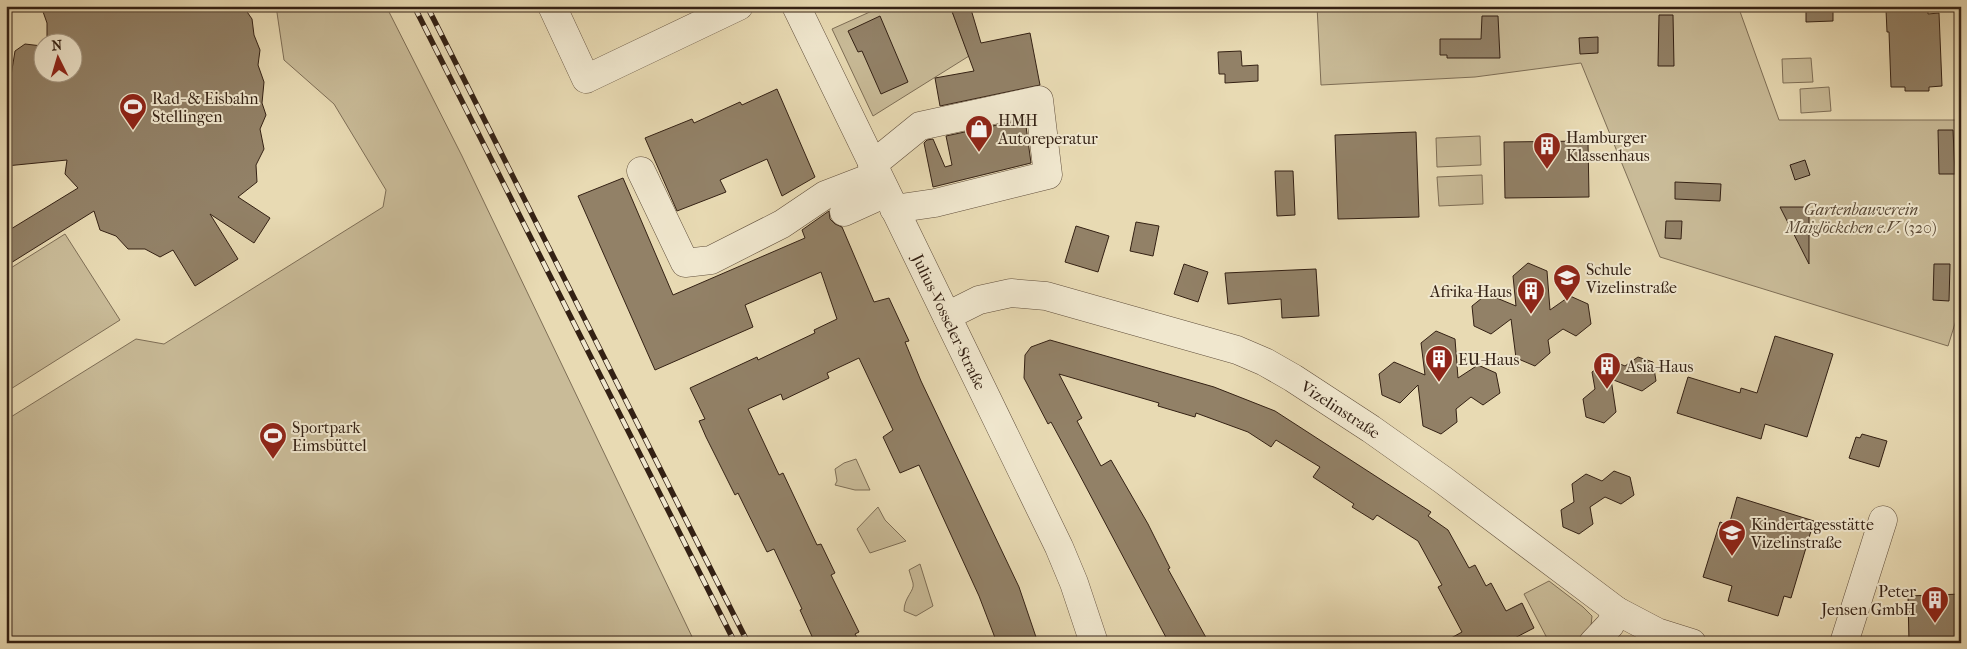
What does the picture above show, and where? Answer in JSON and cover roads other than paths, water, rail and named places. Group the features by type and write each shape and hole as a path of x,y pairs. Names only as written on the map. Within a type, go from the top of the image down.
{"street":[{"path":"552,6 586,79 740,6"},
{"name":"Julius-Vosseler-Straße","path":"796,6 884,178 947,316 1059,547 1074,583 1094,643"},
{"path":"641,171 684,263 711,260 782,224 825,195 884,178 920,126 1039,100 1048,175 935,203 884,178"},
{"path":"844,212 924,144"},
{"name":"Vizelinstraße","path":"947,316 979,300 1011,293 1046,296 1237,350 1265,362 1371,429 1435,474 1617,611 1658,632 1692,643"},
{"path":"1844,643 1882,520"},
{"path":"1593,643 1610,625 1617,611"}],"railway":[{"path":"414,6 735,643"},
{"path":"427,6 748,643"}],"place":[{"name":"Rad- & Eisbahn Stellingen","path":"133,131"},
{"name":"HMH Autoreperatur","path":"979,153"},
{"name":"Hamburger Klassenhaus","path":"1547,170"},
{"name":"Schule Vizelinstraße","path":"1567,302"},
{"name":"Afrika-Haus","path":"1531,315"},
{"name":"EU-Haus","path":"1439,383"},
{"name":"Asia-Haus","path":"1607,390"},
{"name":"Sportpark Eimsbüttel","path":"273,460"},
{"name":"Kindertagesstätte Vizelinstraße","path":"1732,557"},
{"name":"Peter Jensen GmbH","path":"1935,624"}],"park label":[{"name":"Gartenbauverein Maiglöckchen e.V. (320)","path":"1861,218"}]}
